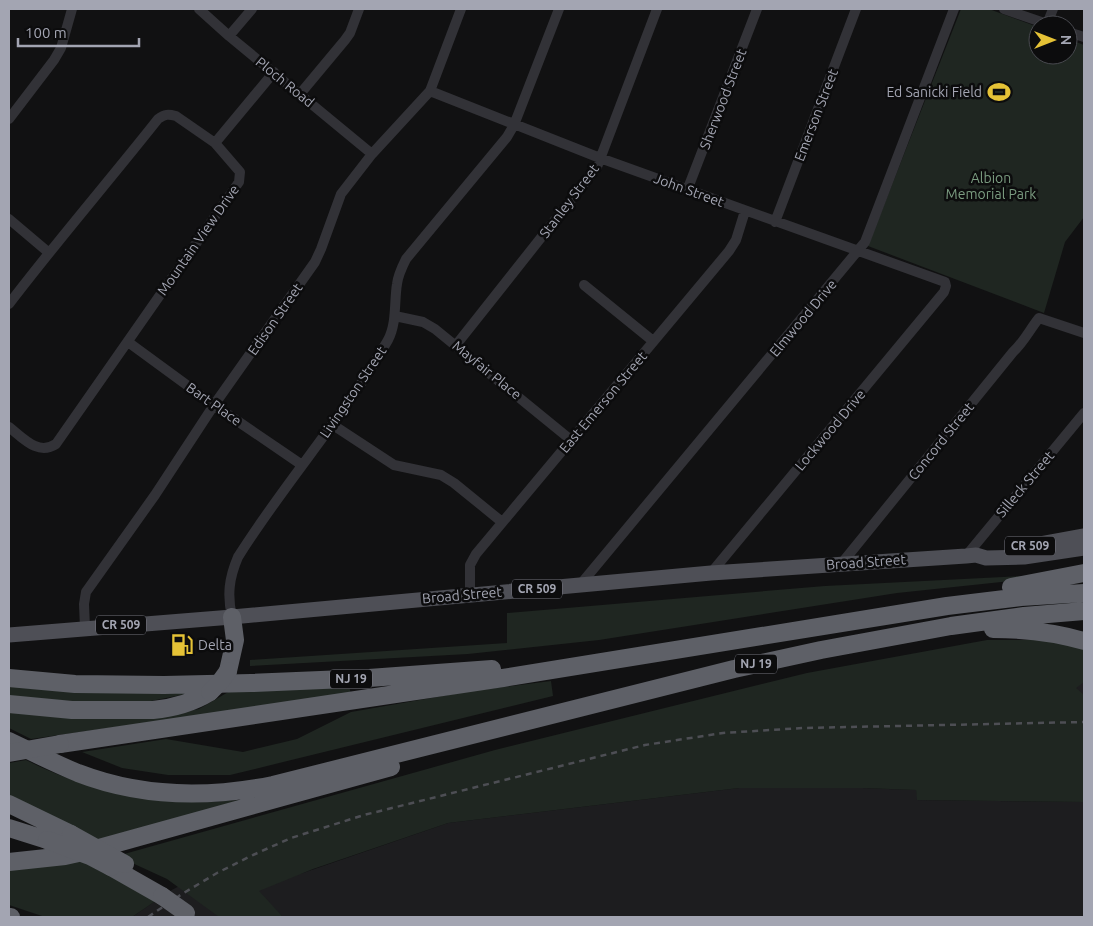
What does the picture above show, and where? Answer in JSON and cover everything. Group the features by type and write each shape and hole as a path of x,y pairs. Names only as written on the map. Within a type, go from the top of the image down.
{"highway":[{"path":"902,613 964,597 1084,573"},
{"name":"NJ 19","path":"9,678 75,684 164,685 359,678 486,670 692,647 991,600 1084,593"},
{"name":"NJ 19","path":"9,741 79,773 121,785 164,792 209,794 273,785 778,659 907,633 1024,616 1084,611"},
{"path":"9,704 72,710 153,710 182,705 210,692 228,671 235,640 232,616"},
{"path":"907,633 988,629 1033,630 1084,640"},
{"path":"9,753 427,690 692,647"},
{"path":"9,862 65,856 152,834 484,740 606,702"},
{"path":"9,804 71,834 189,915"},
{"path":"9,828 118,865"}],"main road":[{"name":"Broad Street","path":"971,556 986,551 1084,536"},
{"name":"Broad Street","path":"9,635 712,573 971,556 986,558 1024,557 1084,548"}],"street":[{"path":"9,119 61,48 72,9"},
{"name":"Ploch Road","path":"199,9 372,154"},
{"path":"229,36 252,9"},
{"path":"300,94 350,33 359,9"},
{"name":"Edison Street","path":"85,628 84,604 86,592 315,262 341,194 372,154 430,91 461,9"},
{"name":"Livingston Street","path":"232,616 229,592 232,574 238,557 302,465 333,425 389,337 395,316 397,283 406,259 507,137 514,125 559,9"},
{"name":"Stanley Street","path":"456,344 597,167 657,9"},
{"name":"Sherwood Street","path":"688,188 757,9"},
{"name":"Emerson Street","path":"775,222 856,9"},
{"name":"Elmwood Drive","path":"580,585 859,252 865,242 954,9"},
{"path":"1004,9 1028,18"},
{"path":"215,143 274,72"},
{"name":"John Street","path":"430,91 600,158 688,188 775,222 945,282 946,286"},
{"name":"Mountain View Drive","path":"9,304 48,252 110,179 158,118 168,114 176,116 215,143 240,172 239,182 56,444 49,449 36,447 9,427"},
{"name":"East Emerson Street","path":"470,594 470,565 476,554 728,251 736,240 746,211"},
{"path":"9,219 48,252"},
{"path":"584,285 653,341"},
{"name":"Lockwood Drive","path":"712,573 944,292 946,286"},
{"name":"Mayfair Place","path":"395,316 423,322 456,344 571,440"},
{"name":"Concord Street","path":"842,563 1013,352 1024,342 1039,318 1084,333"},
{"name":"Bart Place","path":"128,342 214,405 302,465"},
{"name":"Silleck Street","path":"971,556 1084,413"},
{"path":"333,425 394,465 441,475 454,482 502,522"}],"shaded area":[{"path":"1084,661 1084,703 871,713 358,844 300,874 448,823 739,788 916,790 918,800 1084,802 1084,917 283,917 260,894 215,917 132,917 170,891 333,803"}],"green space":[{"name":"Albion Memorial Park","path":"961,9 989,9 1028,23 1028,65 1078,65 1078,43 1084,45 1084,217 1065,242 1044,313 868,246"},
{"path":"1023,576 1049,577 897,593 599,640 468,654 250,666 250,660 507,643 507,613 825,586"},
{"path":"1084,631 1084,682 1076,688 1084,695 1084,802 917,800 916,790 739,788 448,823 313,869 259,891 283,917 219,917 167,879 117,856 495,750 807,673 987,640 1045,640 1047,634"},
{"path":"551,681 553,696 230,775 168,775 122,768 82,752 166,739 243,752 297,739 351,712 471,691"},
{"path":"9,685 201,691 136,704 9,698"},
{"path":"349,686 351,694 31,739 9,728 9,708 166,715 199,709 230,691"},
{"path":"26,760 82,783 138,797 166,801 195,802 255,798 102,843 9,799 9,763"},
{"path":"77,859 157,900 132,917 45,917 9,905 9,866"}],"railway":[{"path":"148,917 217,873 291,838 364,815 645,745 723,733 803,728 1084,722"}],"place":[{"name":"Ed Sanicki Field","path":"999,92"},
{"name":"Delta","path":"182,645"}]}
